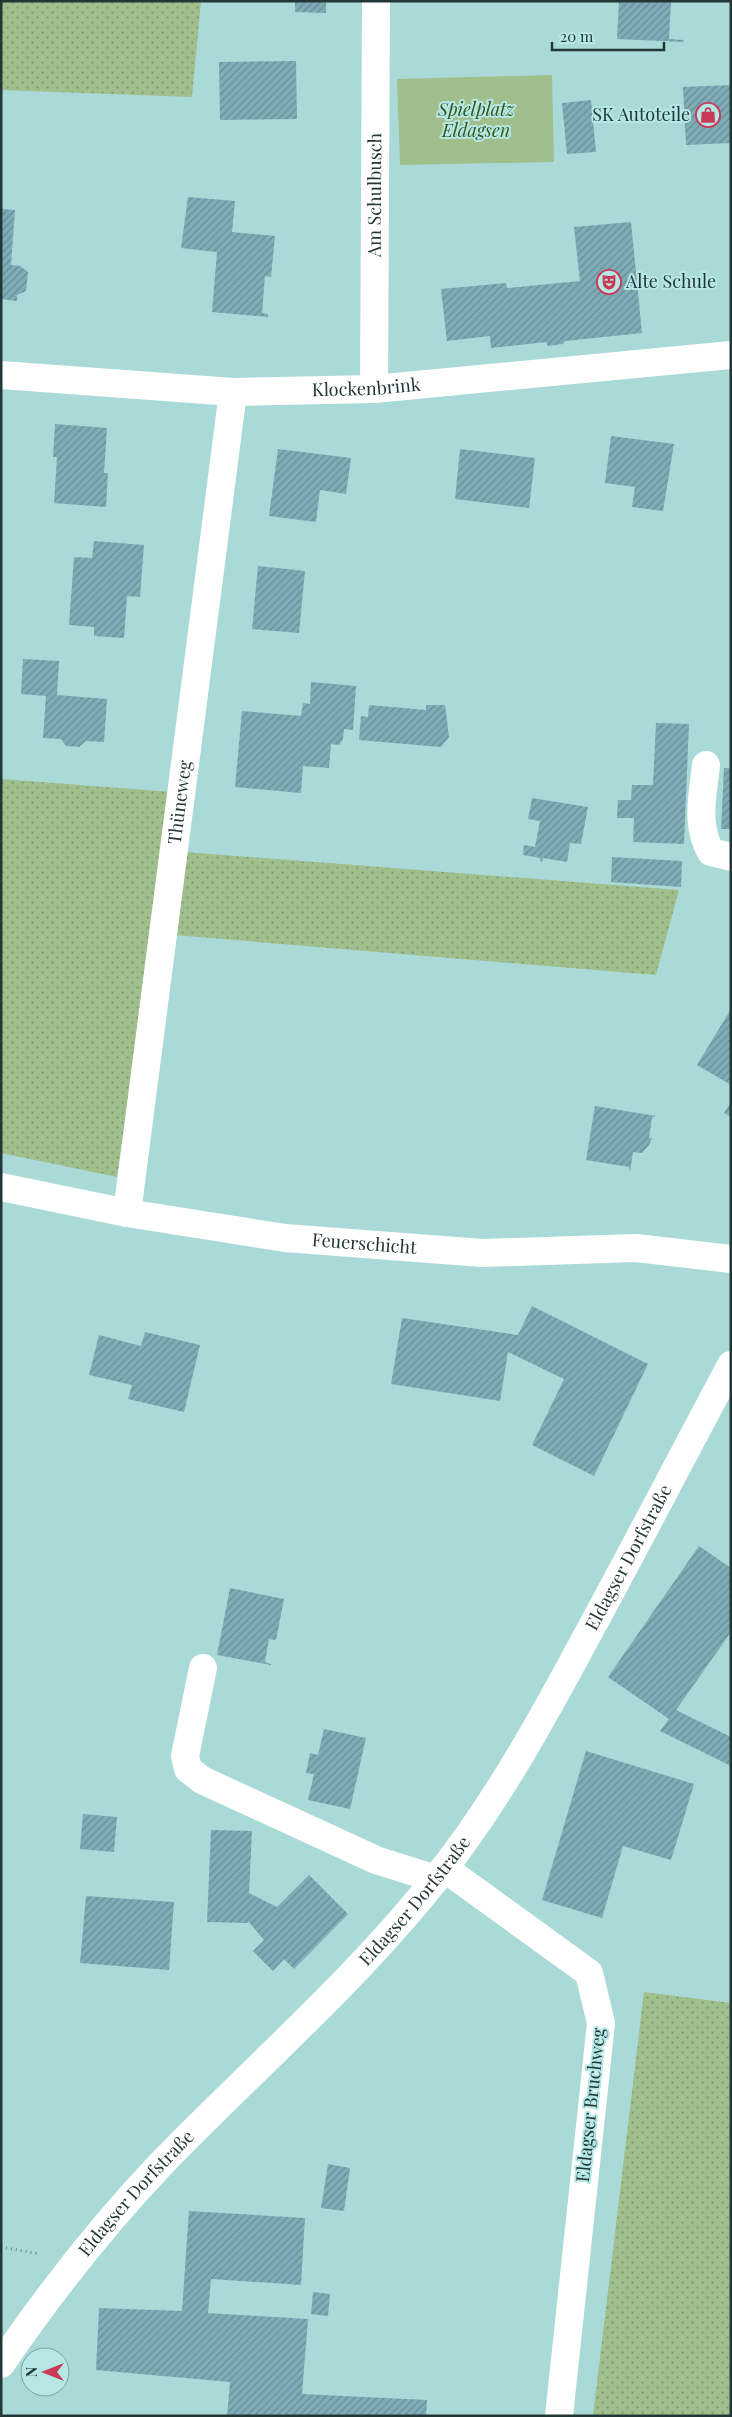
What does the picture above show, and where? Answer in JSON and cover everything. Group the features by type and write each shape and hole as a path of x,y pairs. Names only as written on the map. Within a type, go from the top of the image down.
{"street":[{"name":"Am Schulbusch","path":"374,389 376,1"},
{"name":"Klockenbrink","path":"1,374 233,392 374,389 731,355"},
{"name":"Thüneweg","path":"127,1213 233,392"},
{"path":"706,764 701,818 702,832 711,852 731,857"},
{"name":"Feuerschicht","path":"1,1187 127,1213 285,1238 482,1253 636,1248 731,1259"},
{"name":"Eldagser Dorfstraße","path":"1,2364 76,2261 133,2195 324,2002 409,1911 440,1874 492,1800 548,1707 731,1365"},
{"name":"Eldagser Bruchweg","path":"203,1668 185,1756 188,1769 202,1780 376,1860 440,1874 589,1973 601,2023 559,2416"}],"green space":[{"path":"1,1 201,1 192,97 1,90"},
{"name":"Spielplatz Eldagsen","path":"552,75 554,162 400,165 397,79"},
{"path":"1,779 172,792 117,1177 1,1153"},
{"path":"185,852 679,890 656,975 174,935"},
{"path":"644,1992 731,2003 731,2416 593,2416"}],"building":[{"path":"295,1 326,1 326,13 295,12"},
{"path":"619,1 671,1 669,39 684,40 683,42 617,39"},
{"path":"296,61 297,119 220,120 219,62"},
{"name":"SK Autoteile","path":"731,85 731,143 686,145 683,87"},
{"path":"591,100 596,152 567,154 562,103"},
{"path":"188,197 235,201 232,232 275,236 271,277 265,276 262,313 268,314 268,317 212,312 217,252 181,248"},
{"path":"1,209 15,210 11,265 20,266 28,272 26,291 17,295 17,301 1,299"},
{"path":"631,222 642,333 565,341 563,344 548,346 546,342 491,348 490,336 447,341 441,289 506,283 507,288 580,281 574,227"},
{"path":"55,424 107,428 104,473 108,473 106,507 54,503 57,457 53,457"},
{"path":"611,436 674,444 663,511 632,507 635,487 605,483"},
{"path":"278,449 351,458 346,494 320,490 316,522 269,516"},
{"path":"460,449 535,458 529,508 455,499"},
{"path":"94,541 144,545 140,597 127,596 124,638 94,636 94,627 69,625 74,557 92,558"},
{"path":"258,566 305,571 299,633 252,629"},
{"path":"23,659 59,661 57,695 107,699 104,742 86,741 79,747 66,746 61,739 43,738 46,696 21,694"},
{"path":"311,682 356,686 353,730 344,729 343,739 339,745 331,744 329,768 303,766 301,793 235,787 242,711 301,716 303,703 310,704"},
{"path":"369,705 426,710 426,705 445,705 449,737 441,747 359,740 361,716 368,717"},
{"path":"656,723 689,724 684,844 633,842 634,818 617,818 618,800 631,800 632,785 653,785"},
{"path":"724,768 731,768 731,829 721,829"},
{"path":"532,798 588,807 581,844 570,843 567,862 543,858 542,862 540,858 523,855 524,845 535,847 540,821 528,819"},
{"path":"612,857 682,861 681,887 611,882"},
{"path":"731,1009 731,1085 697,1065"},
{"path":"731,1102 731,1117 724,1113"},
{"path":"595,1106 656,1116 652,1117 649,1138 652,1138 649,1145 642,1153 633,1152 630,1172 629,1167 586,1160"},
{"path":"532,1306 648,1364 594,1476 532,1445 564,1379 508,1352 500,1401 391,1384 402,1318 518,1335"},
{"path":"145,1332 200,1345 184,1412 128,1399 132,1385 89,1375 99,1335 141,1346"},
{"path":"699,1546 731,1568 731,1632 676,1710 731,1737 731,1766 660,1731 669,1719 608,1677"},
{"path":"230,1588 284,1599 276,1640 269,1639 265,1662 271,1665 217,1655"},
{"path":"324,1729 366,1738 350,1809 308,1800 314,1774 306,1773 310,1753 318,1755"},
{"path":"586,1751 694,1784 671,1860 623,1846 602,1918 542,1900"},
{"path":"83,1814 117,1817 114,1852 80,1849"},
{"path":"211,1830 252,1831 249,1893 277,1907 309,1875 348,1914 294,1969 284,1959 273,1971 253,1951 264,1940 248,1921 248,1923 207,1922"},
{"path":"86,1896 174,1902 169,1970 80,1963"},
{"path":"328,2164 350,2168 344,2211 321,2208"},
{"path":"189,2211 305,2218 301,2285 211,2279 208,2313 308,2319 302,2394 427,2400 426,2416 227,2416 230,2382 96,2370 99,2308 182,2311"},
{"path":"313,2292 330,2294 328,2316 311,2314"}],"place":[{"name":"SK Autoteile","path":"708,115"},
{"name":"Alte Schule","path":"609,282"}]}
